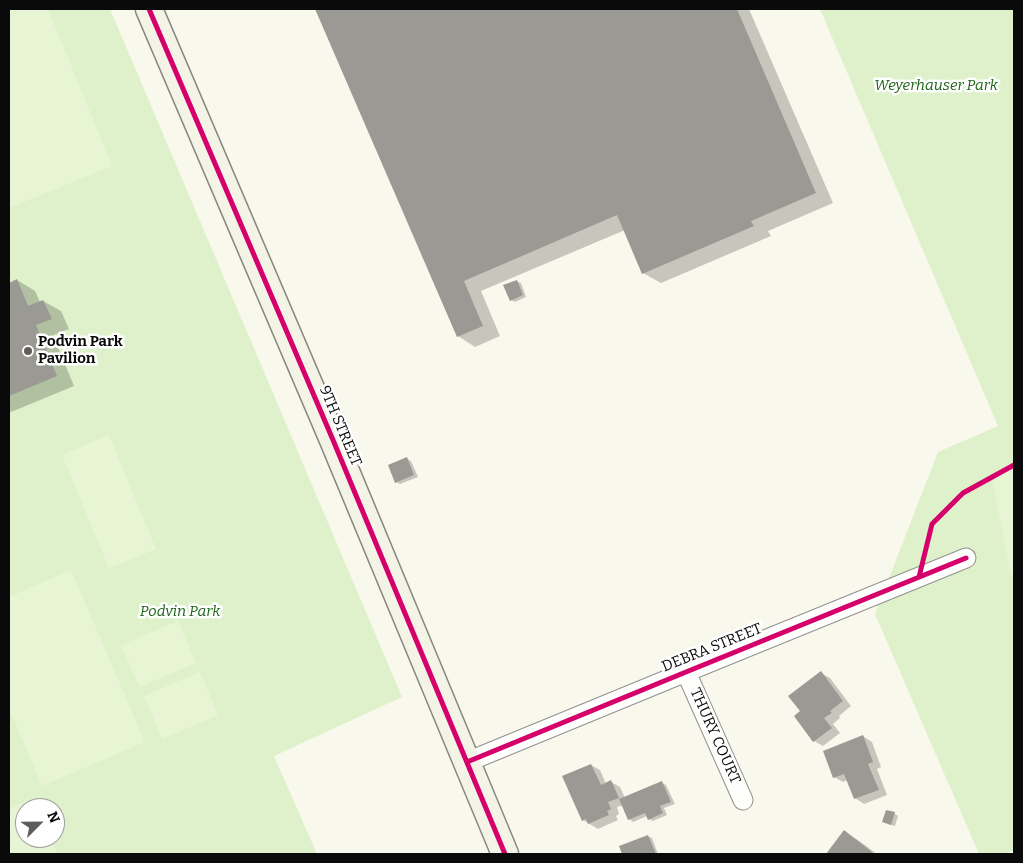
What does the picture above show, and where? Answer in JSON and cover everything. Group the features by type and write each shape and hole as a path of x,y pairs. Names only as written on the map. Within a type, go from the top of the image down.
{"street":[{"name":"9TH STREET","path":"149,9 329,431 506,854"},
{"name":"DEBRA STREET","path":"467,762 966,558"},
{"name":"THURY COURT","path":"686,672 743,800"}],"green space":[{"name":"Podvin Park","path":"9,9 110,9 402,697 274,756 317,854 9,854"},
{"path":"9,9 48,9 112,166 9,208"},
{"name":"Weyerhauser Park","path":"820,9 1014,9 1014,850 1004,854 979,854 875,614 938,452 998,426"},
{"path":"109,435 156,549 109,568 62,455"},
{"path":"1014,467 1014,579 1010,572 992,477"},
{"path":"71,570 145,742 42,786 9,708 9,597"},
{"path":"178,621 196,663 139,687 121,645"},
{"path":"200,672 218,715 162,739 144,696"},
{"path":"15,806 15,848 54,848 57,854 9,854 9,809"}],"building":[{"path":"315,9 737,9 816,193 751,221 754,226 642,274 617,215 464,281 483,326 457,337"},
{"name":"Podvin Park Pavilion","path":"17,279 28,306 43,300 52,319 36,325 57,376 9,396 9,283"},
{"path":"517,280 523,295 510,301 503,285"},
{"path":"407,457 414,475 395,483 388,465"},
{"path":"821,671 843,701 830,711 832,713 824,718 832,728 813,742 794,716 800,711 788,696"},
{"path":"863,735 873,762 868,764 879,790 854,799 844,774 833,778 823,751"},
{"path":"591,764 601,785 611,780 619,798 608,802 611,809 607,811 609,815 588,824 586,819 582,821 562,776"},
{"path":"662,781 671,802 660,806 663,813 648,820 645,813 628,820 619,799"},
{"path":"886,810 895,812 891,825 882,822"},
{"path":"844,830 872,852 871,854 826,854"},
{"path":"648,835 656,854 622,854 619,846"}],"cycle path":[{"path":"149,9 333,440 505,854"},
{"path":"919,577 932,524 963,493 1014,465"},
{"path":"467,762 966,558"}],"place":[{"name":"Podvin Park Pavilion","path":"28,351"}]}
